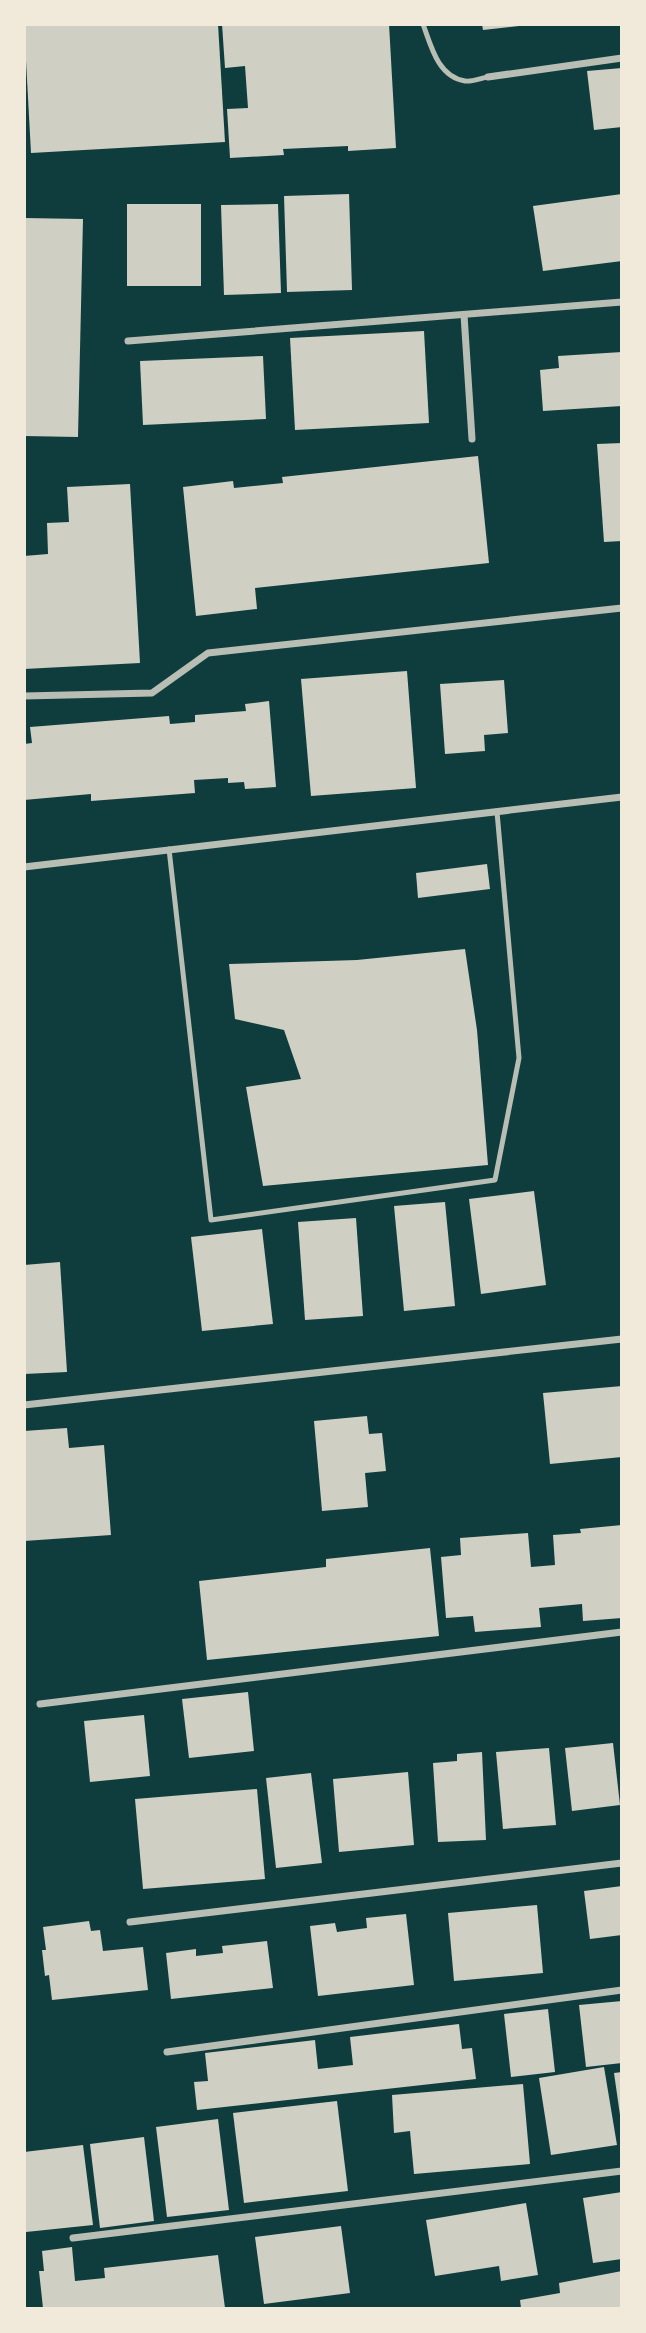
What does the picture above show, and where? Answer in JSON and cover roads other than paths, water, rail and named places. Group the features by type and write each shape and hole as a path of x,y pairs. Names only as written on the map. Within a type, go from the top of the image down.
{"street":[{"path":"488,77 621,58"},
{"path":"128,341 621,302"},
{"path":"464,315 472,439"},
{"path":"24,696 152,693 208,653 621,608"},
{"path":"24,866 621,797"},
{"path":"24,1405 621,1339"},
{"path":"40,1704 621,1632"},
{"path":"130,1922 621,1863"},
{"path":"167,2052 621,1990"},
{"path":"73,2238 621,2171"}],"lane":[{"path":"423,24 438,65 465,81 488,77"},
{"path":"169,849 211,1220 495,1180 519,1058 497,811"}]}
